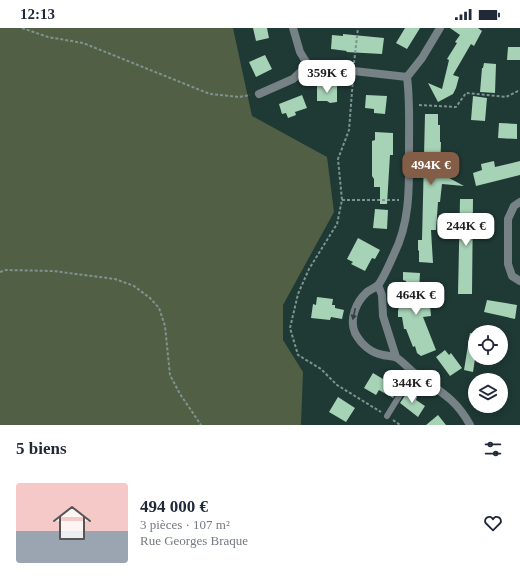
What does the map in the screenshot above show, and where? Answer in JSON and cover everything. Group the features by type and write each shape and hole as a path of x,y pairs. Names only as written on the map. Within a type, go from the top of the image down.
{"street":[{"path":"293,28 300,52 308,65 323,69 407,77"},
{"path":"440,28 422,58 407,77 409,105 408,200 401,238 378,285 368,291 360,299 356,307 353,320 355,332 366,347 377,354 396,357 414,372 435,386 451,399 464,413 470,425"},
{"path":"259,94 293,79 308,65"},
{"path":"520,202 514,206 508,218 508,264 512,276 520,281"},
{"path":"378,285 382,295 383,316 396,357"}],"lane":[{"path":"387,416 414,372"}],"path":[{"path":"22,28 48,37 83,43 210,94 239,97 259,94"},
{"path":"358,28 349,130 338,159 342,200 337,224 309,270 298,294 290,328 298,355 321,369 337,385 400,425"},
{"path":"409,105 456,107 466,93 506,97 520,90"},
{"path":"342,200 408,200"},
{"path":"0,272 6,270 52,271 115,279 134,286 150,298 159,308 165,326 170,375 180,394 201,425"}],"green space":[{"path":"0,28 233,28 252,116 327,157 334,212 283,305 283,340 303,372 301,425 0,425"}],"building":[{"path":"253,28 267,28 269,38 256,41"},
{"path":"405,28 420,28 407,49 396,43"},
{"path":"450,28 478,28 482,31 474,46 471,44 453,75 459,77 453,94 438,102 428,83 442,89 449,60 447,59 460,35"},
{"path":"343,34 384,38 382,54 346,52 347,51 331,49 332,35 343,36"},
{"path":"508,47 520,47 520,60 507,60"},
{"path":"265,55 272,69 256,77 249,62"},
{"path":"484,63 496,64 495,93 480,92 482,68"},
{"path":"337,85 337,102 330,103 327,101 317,101 317,86"},
{"path":"302,95 307,108 295,112 296,115 288,118 286,113 282,114 279,104"},
{"path":"366,95 387,96 385,114 374,113 374,109 365,108"},
{"path":"473,96 487,98 485,121 471,120"},
{"path":"425,114 438,114 441,142 440,173 464,186 442,184 440,202 438,202 436,230 431,230 433,263 419,262 418,250 418,240 422,240"},
{"path":"499,123 517,124 517,139 498,138"},
{"path":"375,132 393,133 393,155 390,155 387,204 380,204 380,187 374,187 374,179 372,176 372,141 375,140"},
{"path":"494,161 495,167 520,161 520,175 476,186 473,173 482,170 481,164"},
{"path":"460,199 473,199 472,294 458,294"},
{"path":"375,209 388,210 387,229 373,228"},
{"path":"358,238 380,250 375,259 372,258 365,271 351,264 353,262 347,259"},
{"path":"403,272 420,273 418,305 430,305 431,316 423,317 436,350 421,356 417,353 415,346 413,347 406,329 404,329 402,317 398,317 399,306 406,305 406,281 403,280"},
{"path":"317,297 333,299 332,305 335,305 335,308 344,310 342,319 331,317 330,320 311,318 313,304 316,305"},
{"path":"487,300 517,305 515,319 484,312"},
{"path":"468,345 468,365 474,365 473,372 464,370"},
{"path":"445,350 449,355 451,353 462,368 450,376 436,357"},
{"path":"373,373 383,379 384,376 400,386 393,398 379,390 376,395 364,388"},
{"path":"408,391 417,397 416,400 425,406 418,417 400,403"},
{"path":"338,397 355,408 346,422 329,412"},
{"path":"438,415 446,425 426,425"}]}
